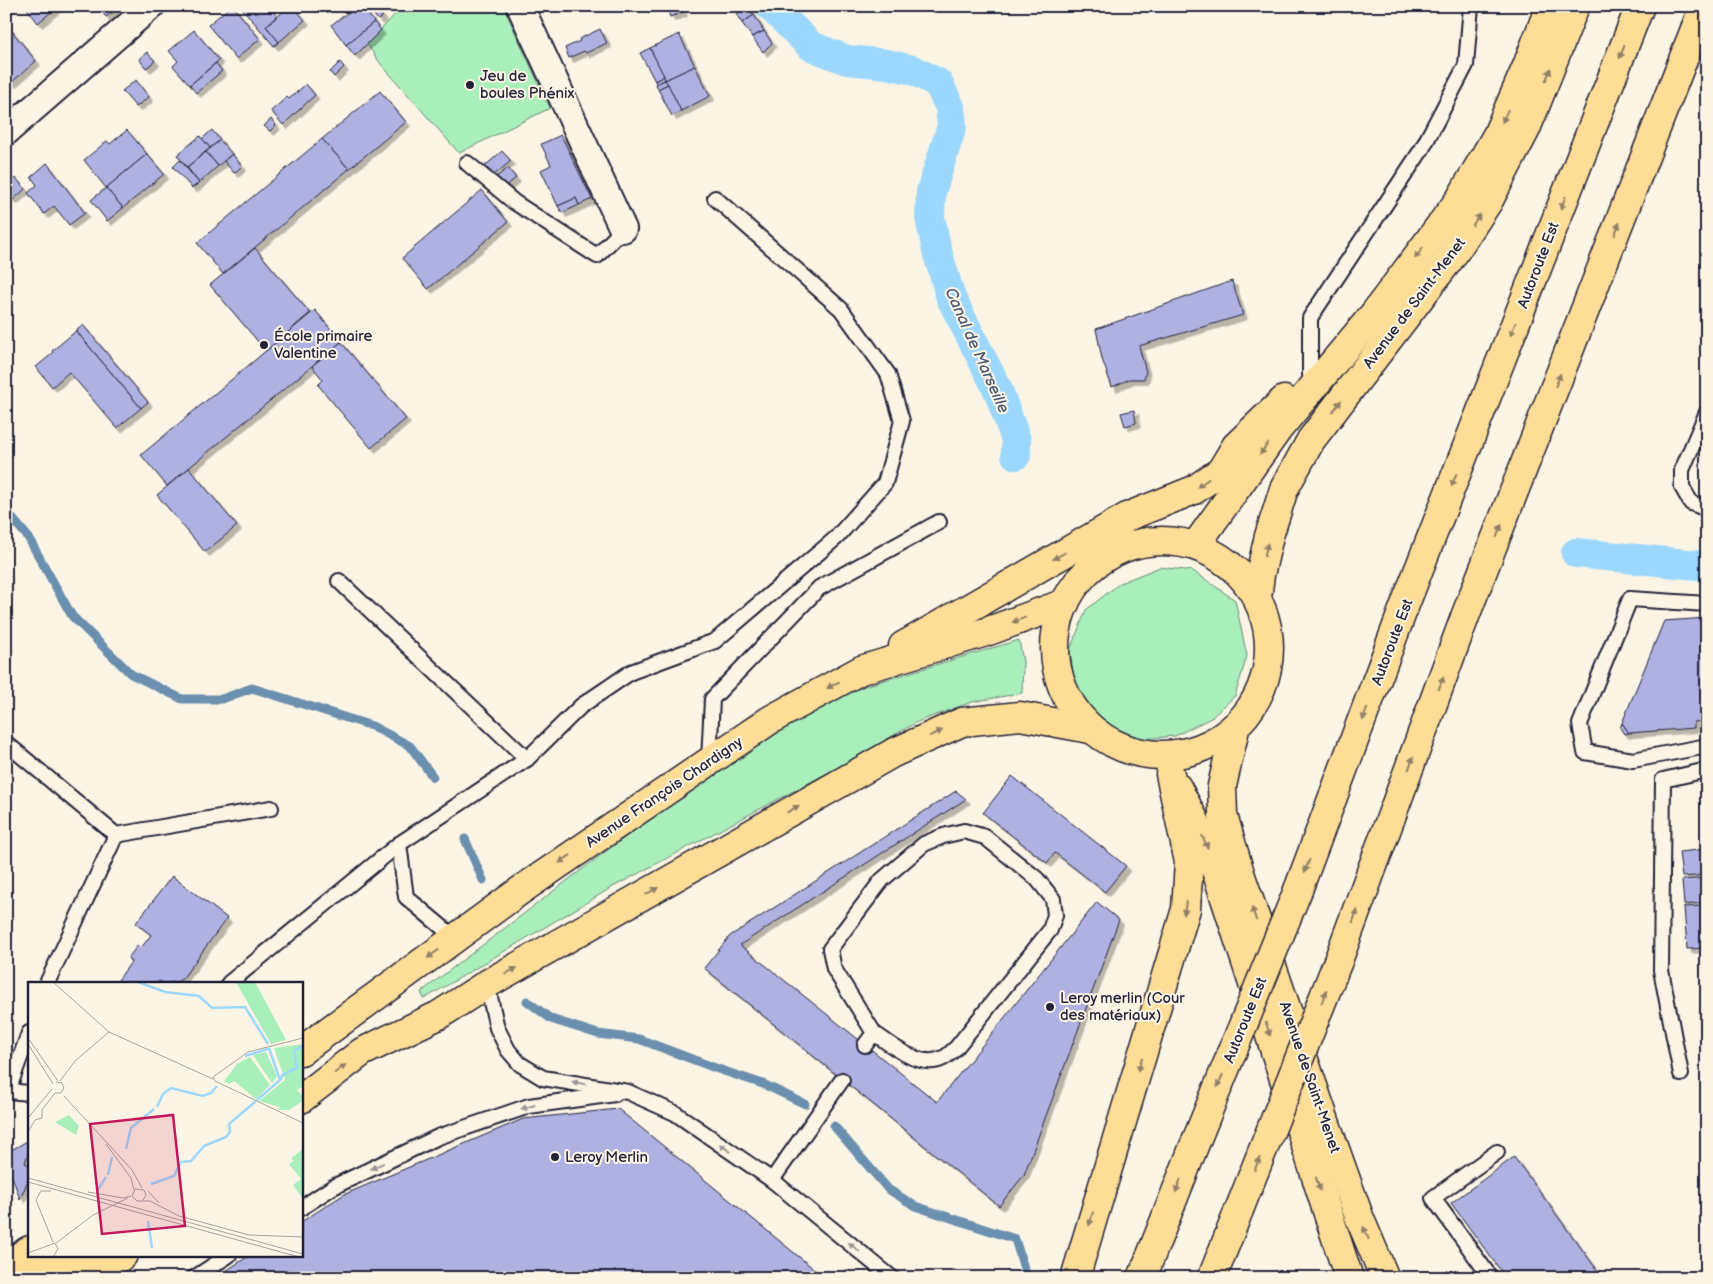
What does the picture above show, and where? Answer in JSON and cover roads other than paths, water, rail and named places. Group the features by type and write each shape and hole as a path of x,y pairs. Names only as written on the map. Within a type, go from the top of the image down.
{"main road":[{"name":"Avenue de Saint-Menet","path":"1196,545 1279,428 1374,314 1465,191 1497,135 1527,66 1550,6"},
{"name":"Avenue de Saint-Menet","path":"1257,598 1269,536 1284,489 1311,440 1452,256 1488,202 1526,129 1575,6"},
{"name":"Autoroute Est","path":"1142,1278 1298,890 1414,584 1640,6"},
{"path":"1213,1278 1338,961 1466,614 1704,6"},
{"path":"861,670 1129,516 1194,490 1221,471 1236,446 1374,314"},
{"path":"1075,1278 1186,909 1189,862 1170,774 1090,729 1070,711 1058,678 1055,640 1064,602 1077,582 1094,565 1119,550 1142,542 1172,540 1196,545 1220,557 1245,579 1257,598 1262,606 1268,626 1270,663 1258,699 1235,729 1206,748 1175,756 1134,753"},
{"name":"Avenue François Chardigny","path":"302,1050 521,890 770,720 861,670 986,632 1064,602"},
{"path":"302,1119 439,1015 487,984 893,752 962,722 1020,716 1090,729"},
{"name":"Avenue de Saint-Menet","path":"1235,729 1222,786 1223,815 1240,873 1329,1132 1360,1219 1385,1278"},
{"name":"Avenue de Saint-Menet","path":"1170,774 1208,846 1350,1278"},
{"path":"302,1097 362,1052 439,1015"},
{"path":"6,1266 28,1251"},
{"path":"32,1278 60,1256"},
{"path":"64,1278 93,1256"},
{"path":"93,1278 122,1256"}],"street":[{"path":"6,132 151,6"},
{"path":"520,6 623,229"}],"lane":[{"path":"1310,375 1310,318 1422,149 1466,65 1471,6"},
{"path":"467,163 514,202 597,256 623,229"},
{"path":"230,982 400,844 528,759 581,706 631,672 715,641 836,538 885,483 902,421 888,374 841,308 715,198"},
{"path":"1707,412 1682,470 1682,487 1692,502 1707,509"},
{"path":"709,761 712,699 718,692 819,588 939,522"},
{"path":"339,581 528,759"},
{"path":"1707,604 1630,599 1580,724 1585,752 1633,760 1707,746"},
{"path":"6,742 116,835"},
{"path":"1681,1074 1661,970 1663,780 1707,770"},
{"path":"116,835 271,808"},
{"path":"964,831 985,837 1037,879 1053,899 1055,915 1050,930 956,1048 942,1059 926,1060 905,1055 874,1033 834,969 830,949 882,880 924,844 943,836 964,831"},
{"path":"47,982 116,835"},
{"path":"400,844 406,897 455,938"},
{"path":"487,984 497,1028 508,1050 520,1064 543,1078 628,1092 675,1113 772,1180 892,1278"},
{"path":"865,1045 874,1033"},
{"path":"28,1036 7,1092 28,1093"},
{"path":"772,1180 842,1080"},
{"path":"302,1207 333,1187 438,1137 528,1106 628,1092"},
{"path":"1491,1278 1433,1198 1497,1152"},
{"path":"194,1278 227,1256"}],"waterway":[{"name":"Canal de Marseille","path":"770,6 811,46 847,60 887,64 913,70 938,83 950,107 952,126 931,192 930,218 937,251 951,298 998,390 1016,440 1016,455"},
{"path":"6,511 28,537 72,616 131,674 182,699 222,699 252,688 372,726 410,746 433,777"},
{"name":"Canal de Marseille","path":"1576,553 1707,566"},
{"path":"465,839 483,880"},
{"path":"527,1001 551,1019 598,1034 639,1039 763,1084 805,1104"},
{"path":"834,1126 888,1189 915,1206 1015,1239 1027,1278"}],"place":[{"name":"Jeu de boules Phénix","path":"470,85"},
{"name":"École primaire Valentine","path":"264,345"},
{"name":"Leroy merlin (Cour des matériaux)","path":"1050,1007"},
{"name":"Leroy Merlin","path":"555,1157"}]}
